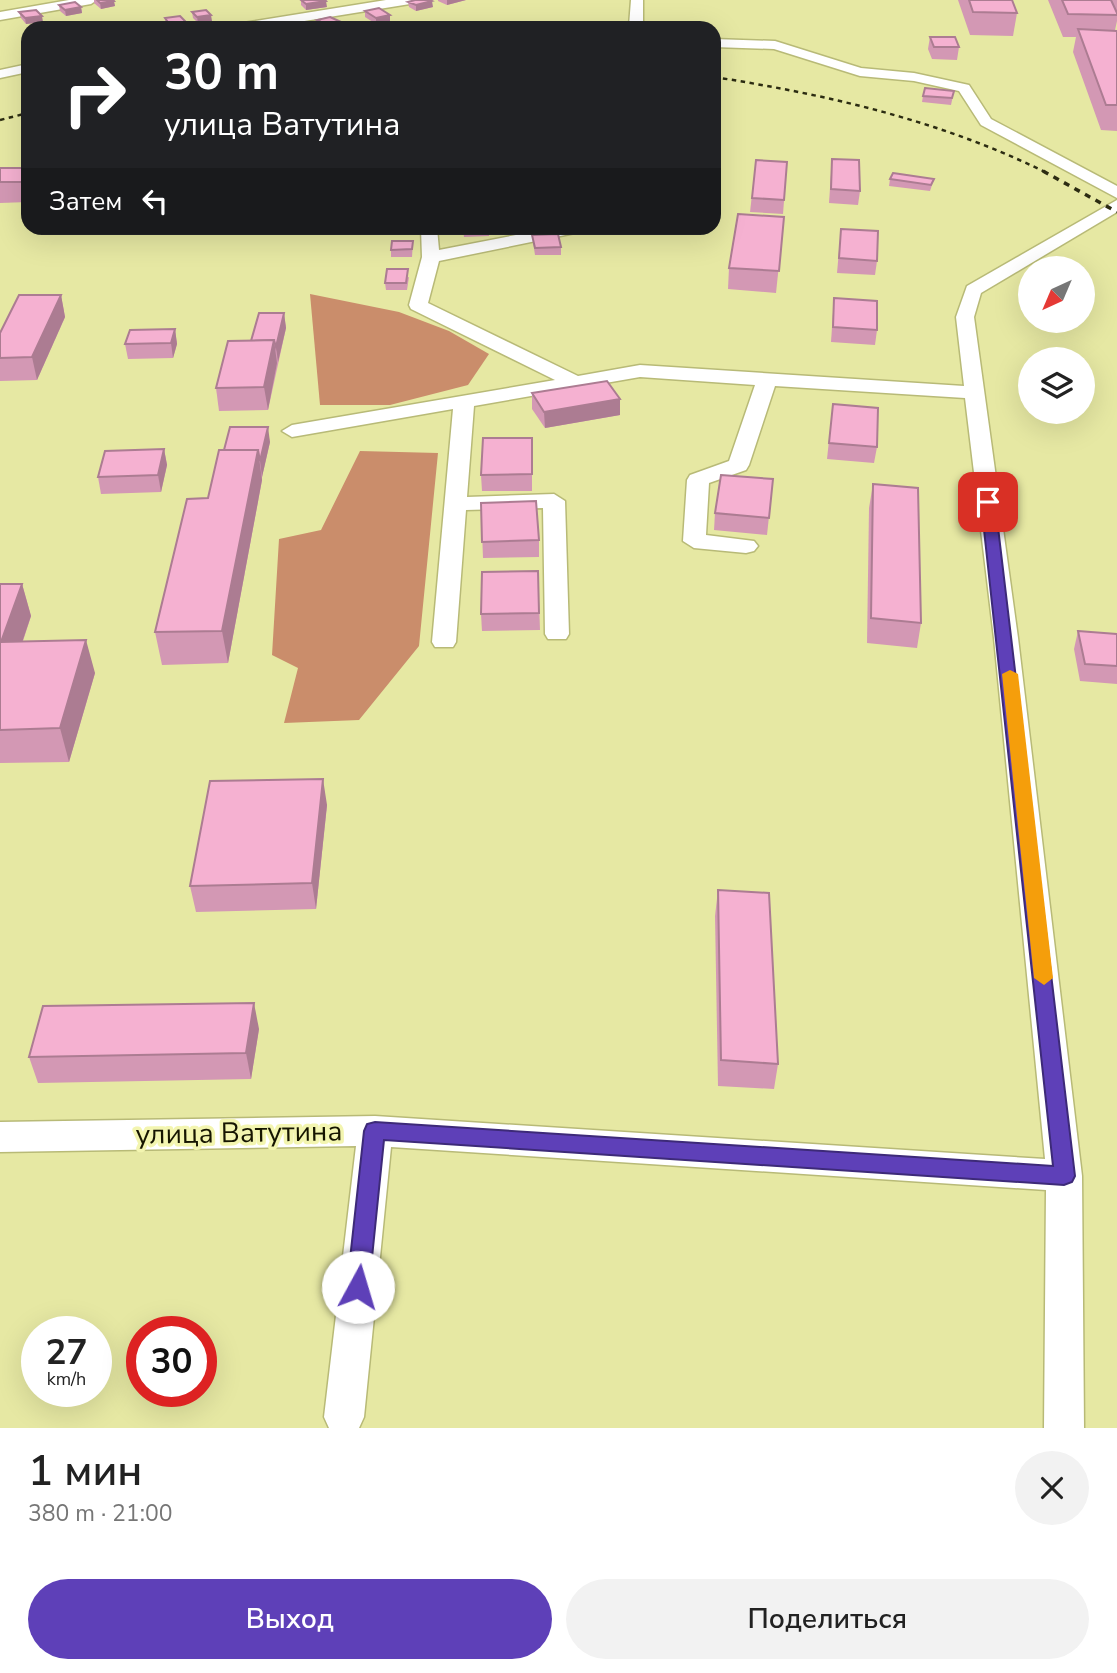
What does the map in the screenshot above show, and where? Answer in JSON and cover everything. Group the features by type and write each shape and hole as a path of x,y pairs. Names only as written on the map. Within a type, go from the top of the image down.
{"street":[{"path":"0,16 91,0"},
{"path":"280,21 410,0"},
{"path":"636,21 637,0"},
{"path":"721,43 775,45 860,72 914,77 964,88 986,122 1117,193"},
{"path":"0,74 21,70"},
{"path":"1064,1428 1064,1176 1006,638 965,317 972,290 1117,205"},
{"path":"429,235 431,257 418,305 575,382"},
{"path":"431,257 540,235"},
{"path":"292,431 640,371 974,393"},
{"path":"746,546 694,541 698,480 738,465 766,379"},
{"path":"444,642 464,401"},
{"path":"456,504 554,501 556,634"},
{"path":"344,1417 375,1131"},
{"name":"улица Ватутина","path":"0,1137 375,1131 1064,1176"}],"shaded area":[{"path":"310,294 399,312 449,331 489,354 468,385 390,405 320,405"},
{"path":"360,451 438,453 419,646 359,720 284,723 298,668 272,655 279,539 321,530"}],"building":[{"path":"97,0 113,0 114,1 100,3"},
{"path":"301,0 325,0 326,1 306,4"},
{"path":"969,0 1012,0 1017,13 973,12"},
{"path":"1062,0 1111,0 1117,15 1068,14"},
{"path":"432,1 416,5 408,2"},
{"path":"75,2 81,7 65,10 59,5"},
{"path":"379,8 390,15 376,18 365,11"},
{"path":"36,10 42,16 25,18 19,12"},
{"path":"206,10 211,15 197,17 192,12"},
{"path":"180,16 185,21 167,21 165,18"},
{"path":"330,17 339,21 319,21 317,20"},
{"path":"1078,29 1117,31 1117,105 1106,105"},
{"path":"930,37 955,37 959,47 934,47"},
{"path":"925,88 954,91 952,98 923,96"},
{"path":"832,159 859,160 860,191 831,189"},
{"path":"756,160 787,162 784,200 752,198"},
{"path":"0,168 21,168 21,182 0,182"},
{"path":"893,173 934,179 931,185 890,179"},
{"path":"738,214 784,217 779,271 729,268"},
{"path":"841,229 878,231 877,261 839,258"},
{"path":"532,235 558,235 561,247 535,248"},
{"path":"392,241 413,241 412,249 391,250"},
{"path":"387,269 408,269 406,283 385,283"},
{"path":"19,295 61,295 32,357 0,358 0,333"},
{"path":"834,298 877,301 877,330 833,327"},
{"path":"259,313 284,313 276,347 274,340 251,341"},
{"path":"175,329 171,343 125,344 130,330"},
{"path":"274,340 264,387 216,388 228,341"},
{"path":"607,381 620,399 544,412 532,393"},
{"path":"833,404 878,408 877,447 829,443"},
{"path":"230,427 268,427 260,461 258,450 224,450"},
{"path":"483,438 532,438 532,474 481,475"},
{"path":"164,449 158,475 98,477 105,451"},
{"path":"219,450 258,450 222,631 155,632 187,499 208,498"},
{"path":"721,475 773,479 769,518 715,513"},
{"path":"873,484 918,488 921,623 871,618"},
{"path":"536,501 539,540 482,542 481,503"},
{"path":"538,571 539,613 481,614 482,572"},
{"path":"0,584 22,584 1,642 86,640 60,728 0,730"},
{"path":"1078,631 1117,634 1117,666 1085,664"},
{"path":"323,779 312,883 190,886 210,781"},
{"path":"718,890 769,893 778,1064 721,1060"},
{"path":"254,1003 246,1053 29,1057 43,1006"}],"railway":[{"path":"721,78 800,92 884,112 967,139 1045,172"},
{"path":"0,120 21,115"},
{"path":"1045,172 1117,212"}],"slow traffic":[{"path":"1010,674 1044,978"}],"route":[{"path":"358,1287 375,1131 1064,1176 1006,638 988,502"}]}
